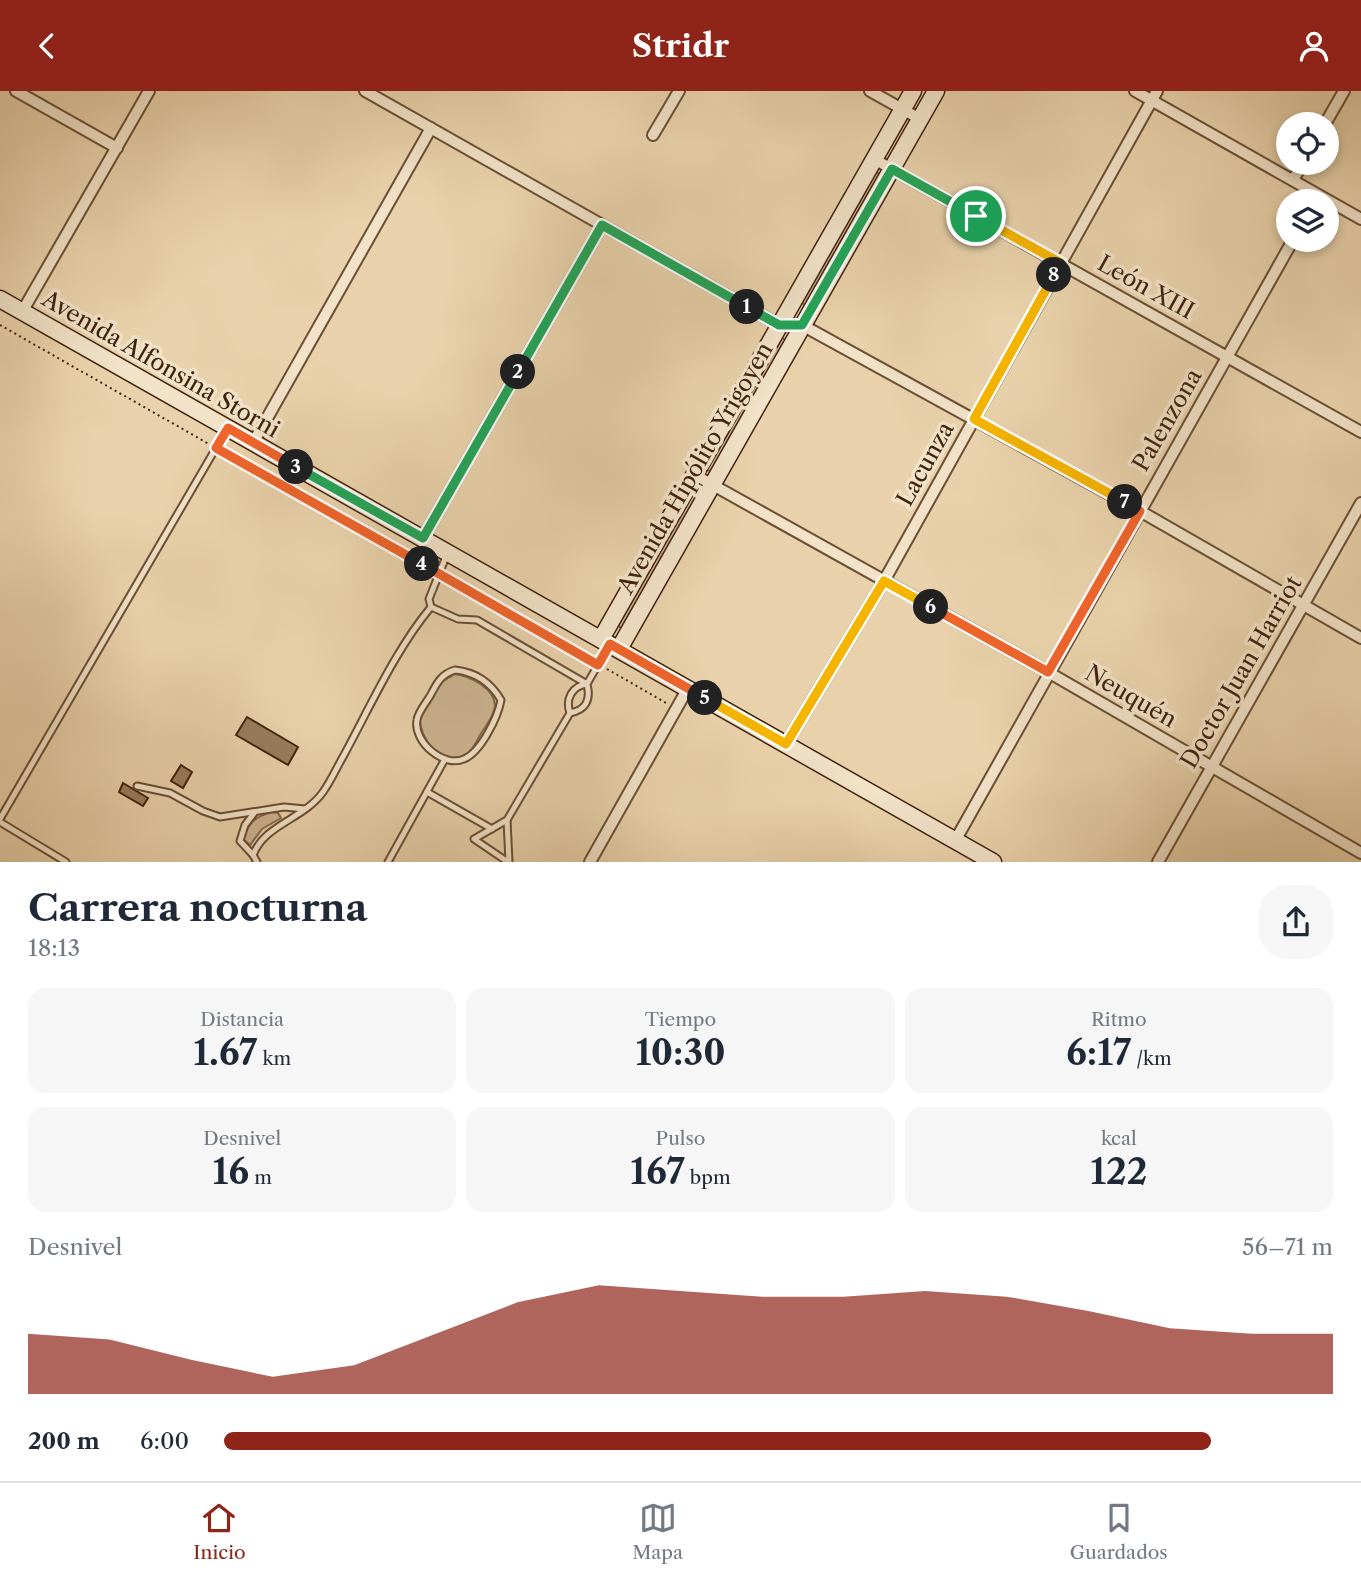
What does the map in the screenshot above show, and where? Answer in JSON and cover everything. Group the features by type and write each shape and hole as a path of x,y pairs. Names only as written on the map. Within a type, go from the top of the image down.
{"main road":[{"name":"Avenida Hipólito Yrigoyen","path":"610,644 695,475 913,91"},
{"name":"Avenida Hipólito Yrigoyen","path":"610,644 712,485 936,91"},
{"name":"Avenida Alfonsina Storni","path":"0,299 993,862"}],"street":[{"path":"16,91 117,149"},
{"path":"22,312 149,91"},
{"path":"365,91 779,325 802,325 1140,511 1361,638"},
{"path":"653,135 679,91"},
{"path":"870,91 920,119"},
{"path":"1135,91 1154,96 1304,189"},
{"path":"1332,112 1343,91"},
{"name":"Lacunza","path":"786,744 884,581 1154,96"},
{"path":"253,443 431,128"},
{"name":"León XIII","path":"874,159 1361,432"},
{"path":"1293,180 1296,175"},
{"path":"1339,209 1361,219"},
{"path":"423,538 602,225"},
{"name":"Palenzona","path":"955,841 1286,252"},
{"name":"Neuquén","path":"695,475 1048,672 1361,853"},
{"name":"Doctor Juan Harriot","path":"1158,862 1361,503"},
{"path":"590,862 688,688"}],"lane":[{"path":"66,862 0,821 228,428"},
{"path":"255,858 258,843 266,834 305,809 322,793 409,639 431,607 429,599 448,552"},
{"path":"431,607 458,619 477,620 587,684 590,695 587,703 582,710 570,713"},
{"path":"587,684 610,644"},
{"path":"466,671 496,691 501,699 499,709 473,753 464,759 445,759 426,746 417,729 417,719 439,679 446,673 466,671"},
{"path":"508,862 474,839 507,820 570,713 568,700 571,692 579,685 587,684"},
{"path":"388,862 445,759"},
{"path":"137,786 170,793 220,817 284,807 305,809"},
{"path":"427,792 492,829"},
{"path":"255,812 245,825 240,841 255,858"},
{"path":"507,820 508,862"}],"path":[{"path":"0,325 676,709"}],"shaded area":[{"path":"874,170 881,175 807,306 800,302"},
{"path":"780,337 787,341 713,473 706,469"},
{"path":"691,493 698,498 624,630 617,625"},
{"path":"455,674 474,680 486,688 495,706 491,717 466,755 447,758 433,749 428,742 420,719 440,683"},
{"path":"272,812 278,813 281,818 262,829 250,845 243,839 250,824"}],"building":[{"path":"247,717 298,747 288,765 236,735"},
{"path":"181,765 192,772 183,788 171,781"},
{"path":"123,783 148,798 143,806 119,792"}],"route":[{"path":"892,169 976,216 1061,263 974,419 1140,511 1048,672 884,581 786,744 610,644 598,665 216,448 228,428 423,538 602,225 779,325 802,325 892,169"}]}
